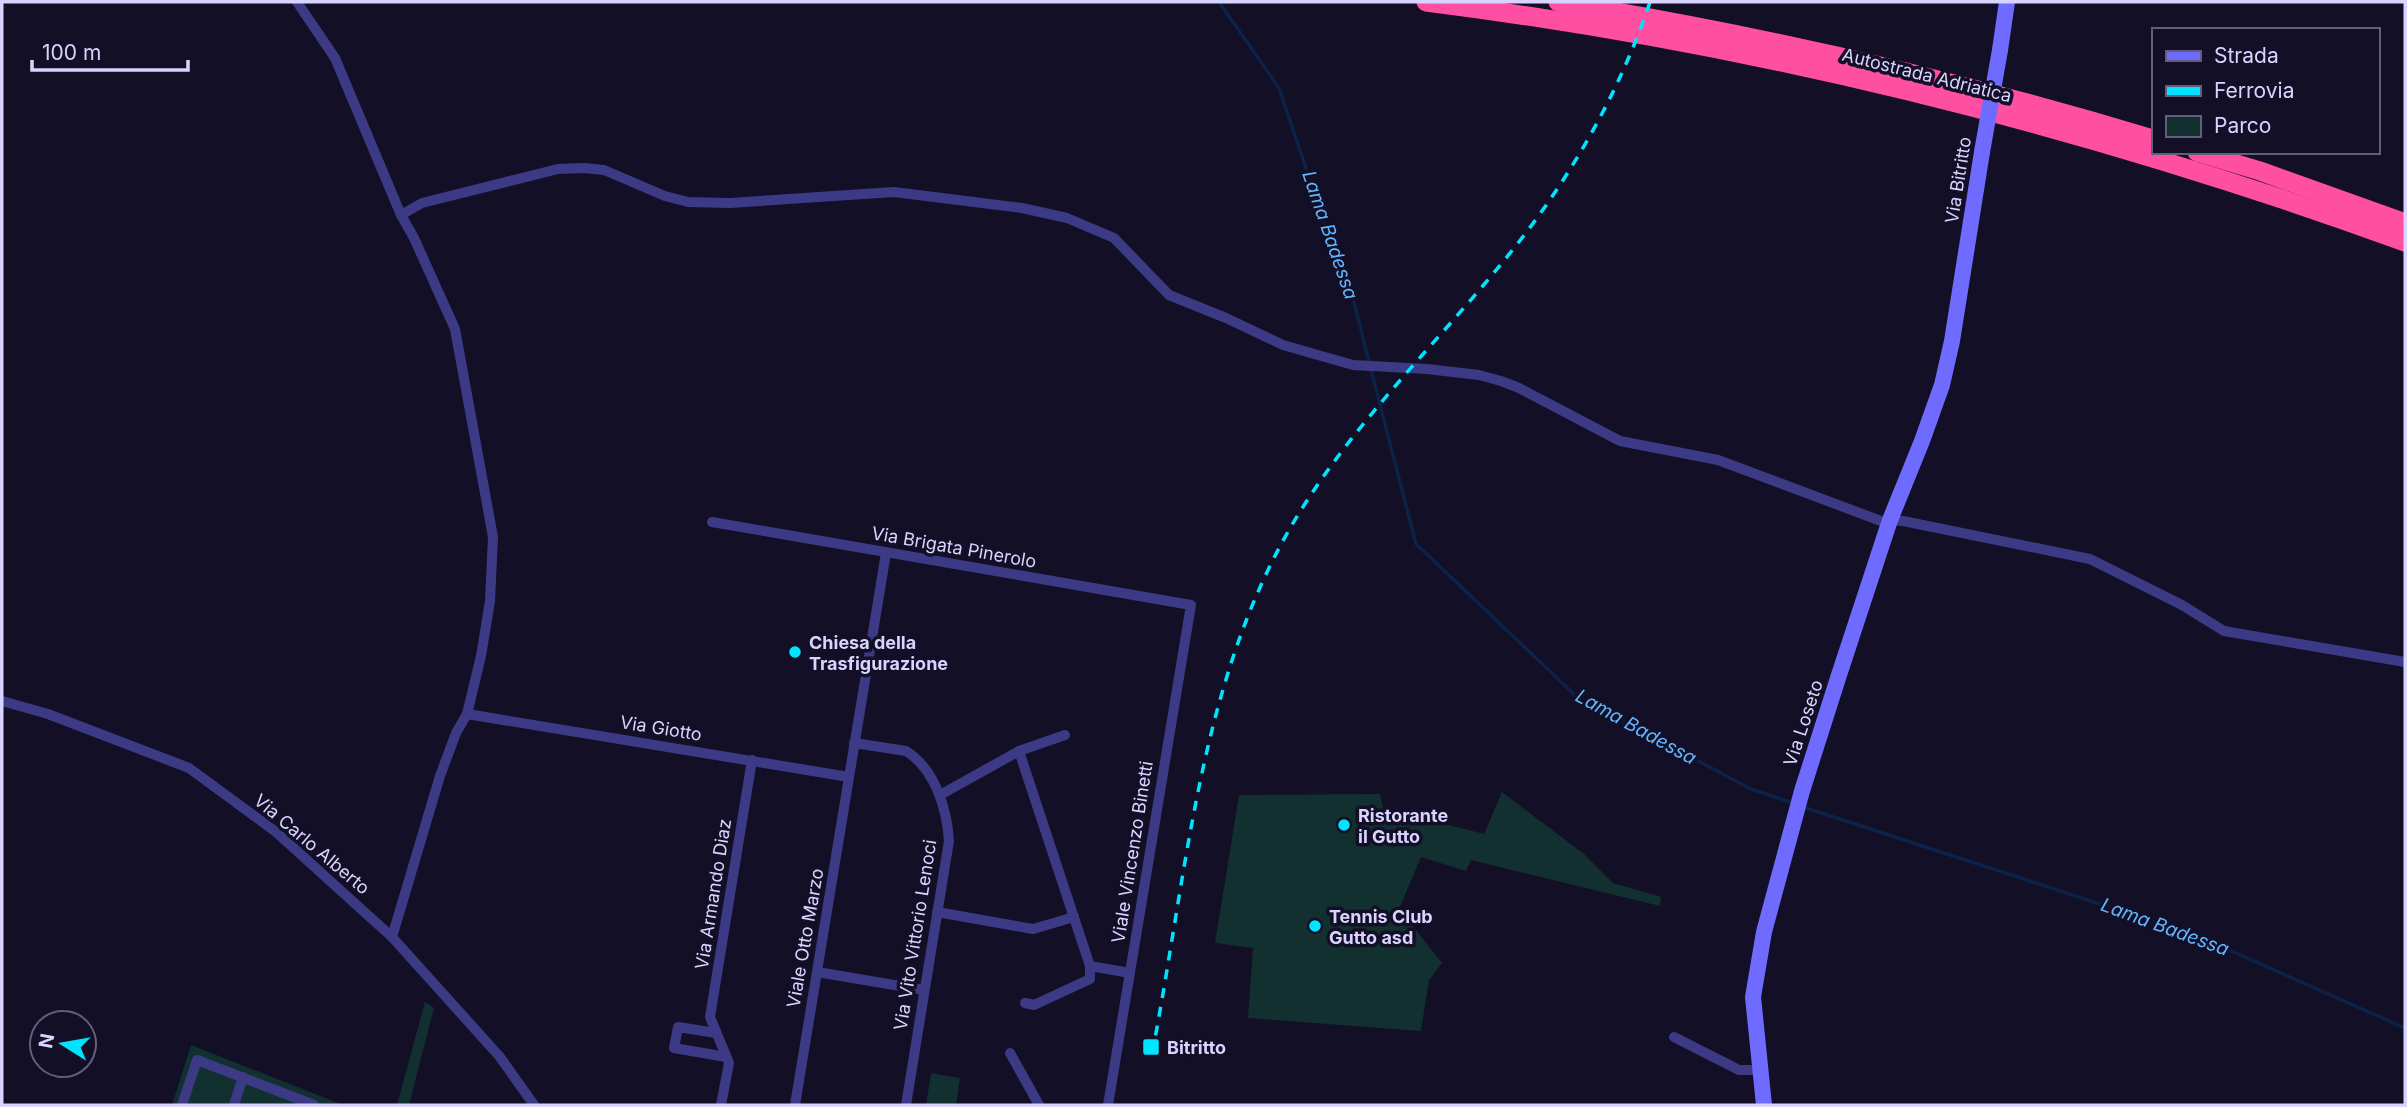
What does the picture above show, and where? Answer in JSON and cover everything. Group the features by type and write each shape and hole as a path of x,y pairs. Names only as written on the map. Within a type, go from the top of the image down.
{"highway":[{"name":"Autostrada Adriatica","path":"1426,2 1659,37 1906,90 2039,124 2216,176 2405,242"},
{"name":"Autostrada Adriatica","path":"1558,2 1809,50 1955,84 2152,139"},
{"path":"2204,154 2260,171 2405,223"}],"main road":[{"name":"Via Bitritto","path":"1947,365 2007,2"},
{"name":"Via Loseto","path":"1763,1105 1753,997 1764,932 1802,791 1890,522 1922,441 1947,365"}],"street":[{"path":"297,2 335,58 401,215 455,329 493,537 490,600 481,656 467,713 456,733 440,776 392,937"},
{"path":"401,215 422,203 558,169 584,167 604,170 665,196 696,203 894,192 1022,208 1067,218 1114,238 1169,295 1283,345 1353,365 1479,375 1519,388 1620,440 1718,460 1890,522 1903,521 2079,555 2182,605 2224,631 2405,662"},
{"name":"Via Brigata Pinerolo","path":"712,522 1191,605"},
{"name":"Viale Otto Marzo","path":"795,1105 886,553"},
{"name":"Viale Vincenzo Binetti","path":"1108,1105 1191,605"},
{"name":"Via Carlo Alberto","path":"2,701 48,713 189,768 276,832 392,937 500,1057 534,1105"},
{"name":"Via Giotto","path":"467,713 849,777"},
{"path":"940,794 1019,751 1065,735"},
{"name":"Via Vito Vittorio Lenoci","path":"854,743 911,754 924,768 940,794 947,819 949,841 906,1105"},
{"path":"1019,751 1090,966 1090,979 1034,1005 1025,1003"},
{"name":"Via Armando Diaz","path":"721,1105 729,1063 710,1017 752,760"},
{"path":"937,912 1033,929 1074,916"},
{"path":"1090,966 1130,973"},
{"path":"817,972 924,990"},
{"path":"716,1033 678,1027 674,1048 726,1057"},
{"path":"1674,1037 1738,1070 1761,1070"},
{"path":"1010,1053 1039,1105"},
{"path":"181,1105 197,1060 314,1105"},
{"path":"234,1105 243,1077"}],"green space":[{"name":"Tennis Club Gutto asd","path":"1502,792 1584,854 1613,883 1661,897 1660,906 1471,860 1466,871 1421,857 1399,909 1442,963 1429,980 1421,1031 1248,1018 1253,948 1215,943 1239,795 1380,794 1383,808 1484,834"},
{"path":"425,1002 434,1008 409,1105 397,1105"},
{"path":"191,1045 343,1105 172,1105"},
{"path":"931,1073 960,1078 956,1105 926,1105"}],"waterway":[{"name":"Lama Badessa","path":"1219,2 1279,88 1353,298 1369,362"},
{"name":"Lama Badessa","path":"1371,370 1416,544 1576,696 1751,789 1793,803"},
{"name":"Lama Badessa","path":"1803,807 2195,935 2405,1028"}],"railway":[{"path":"1152,1054 1202,774 1219,705 1240,638 1267,573 1301,510 1327,471 1386,397 1508,255 1555,193 1602,114 1628,59 1650,2"}],"place":[{"name":"Chiesa della Trasfigurazione","path":"795,652"},
{"name":"Ristorante il Gutto","path":"1344,825"},
{"name":"Tennis Club Gutto asd","path":"1315,926"},
{"name":"Bitritto","path":"1151,1047"}]}
